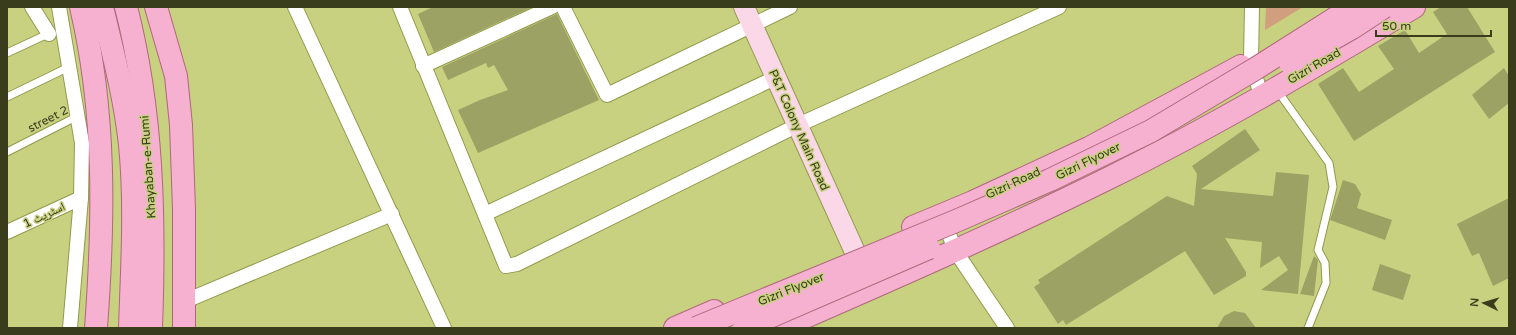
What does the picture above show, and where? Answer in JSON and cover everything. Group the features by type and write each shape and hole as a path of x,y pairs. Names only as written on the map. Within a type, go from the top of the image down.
{"main road":[{"path":"81,7 95,80 102,185 101,258 96,328"},
{"path":"102,7 124,100 130,146 133,221 130,328"},
{"name":"Khayaban-e-Rumi","path":"126,7 134,40 148,137 152,202 151,328"},
{"path":"156,7 176,76 181,125 184,209 184,328"},
{"name":"Gizri Road","path":"675,328 941,215 1089,148 1251,60 1334,7"},
{"name":"Gizri Flyover","path":"696,328 956,221 1050,180 1151,131 1255,69 1353,7"},
{"name":"Gizri Flyover","path":"744,328 1074,185 1182,130 1280,69 1352,28 1384,7"},
{"name":"Gizri Road","path":"780,328 956,252 1110,178 1269,92 1414,7"}],"street":[{"path":"32,7 49,34"},
{"path":"59,7 82,143 81,198 70,328"},
{"path":"295,7 444,328"},
{"path":"400,7 506,266 517,264 796,126 1058,7"},
{"path":"423,66 552,7"},
{"path":"563,7 607,95 748,16 790,7"},
{"path":"1252,7 1251,60 1269,92"},
{"name":"P&T Colony Main Road","path":"748,16 796,126 855,252"},
{"path":"485,214 775,78"},
{"name":"اسٹریٹ 1","path":"7,232 81,198"},
{"path":"184,302 392,214"},
{"path":"941,215 956,252 1007,328"}],"lane":[{"path":"7,53 63,27"},
{"path":"7,97 69,67"},
{"path":"1269,92 1329,163 1333,187 1318,250 1325,263 1326,283 1308,328"},
{"name":"street 2","path":"7,152 78,116"}],"shaded area":[{"path":"1266,7 1303,7 1265,30"}],"building":[{"path":"433,7 532,7 434,52 418,14"},
{"path":"1441,7 1467,7 1495,52 1354,141 1318,84 1343,68 1359,92 1394,69 1378,46 1405,30 1419,53 1447,34 1433,12"},
{"path":"557,14 599,100 478,153 458,110 508,90 494,65 488,68 486,63 448,80 442,67"},
{"path":"1504,68 1509,76 1509,103 1489,119 1472,95"},
{"path":"1245,129 1260,150 1201,189 1273,196 1276,172 1309,175 1298,294 1261,290 1288,270 1279,256 1260,268 1262,242 1225,238 1246,272 1246,276 1214,295 1185,251 1066,325 1063,320 1058,324 1034,287 1040,283 1038,280 1167,196 1194,206 1197,174 1192,166"},
{"path":"1343,180 1355,184 1361,194 1357,208 1392,220 1385,240 1330,220"},
{"path":"1509,198 1509,278 1493,286 1479,253 1472,256 1457,224"},
{"path":"1314,256 1318,260 1314,296 1300,294"},
{"path":"1380,264 1411,275 1403,300 1372,290"},
{"path":"1234,311 1245,313 1256,328 1217,328 1224,316"}]}
